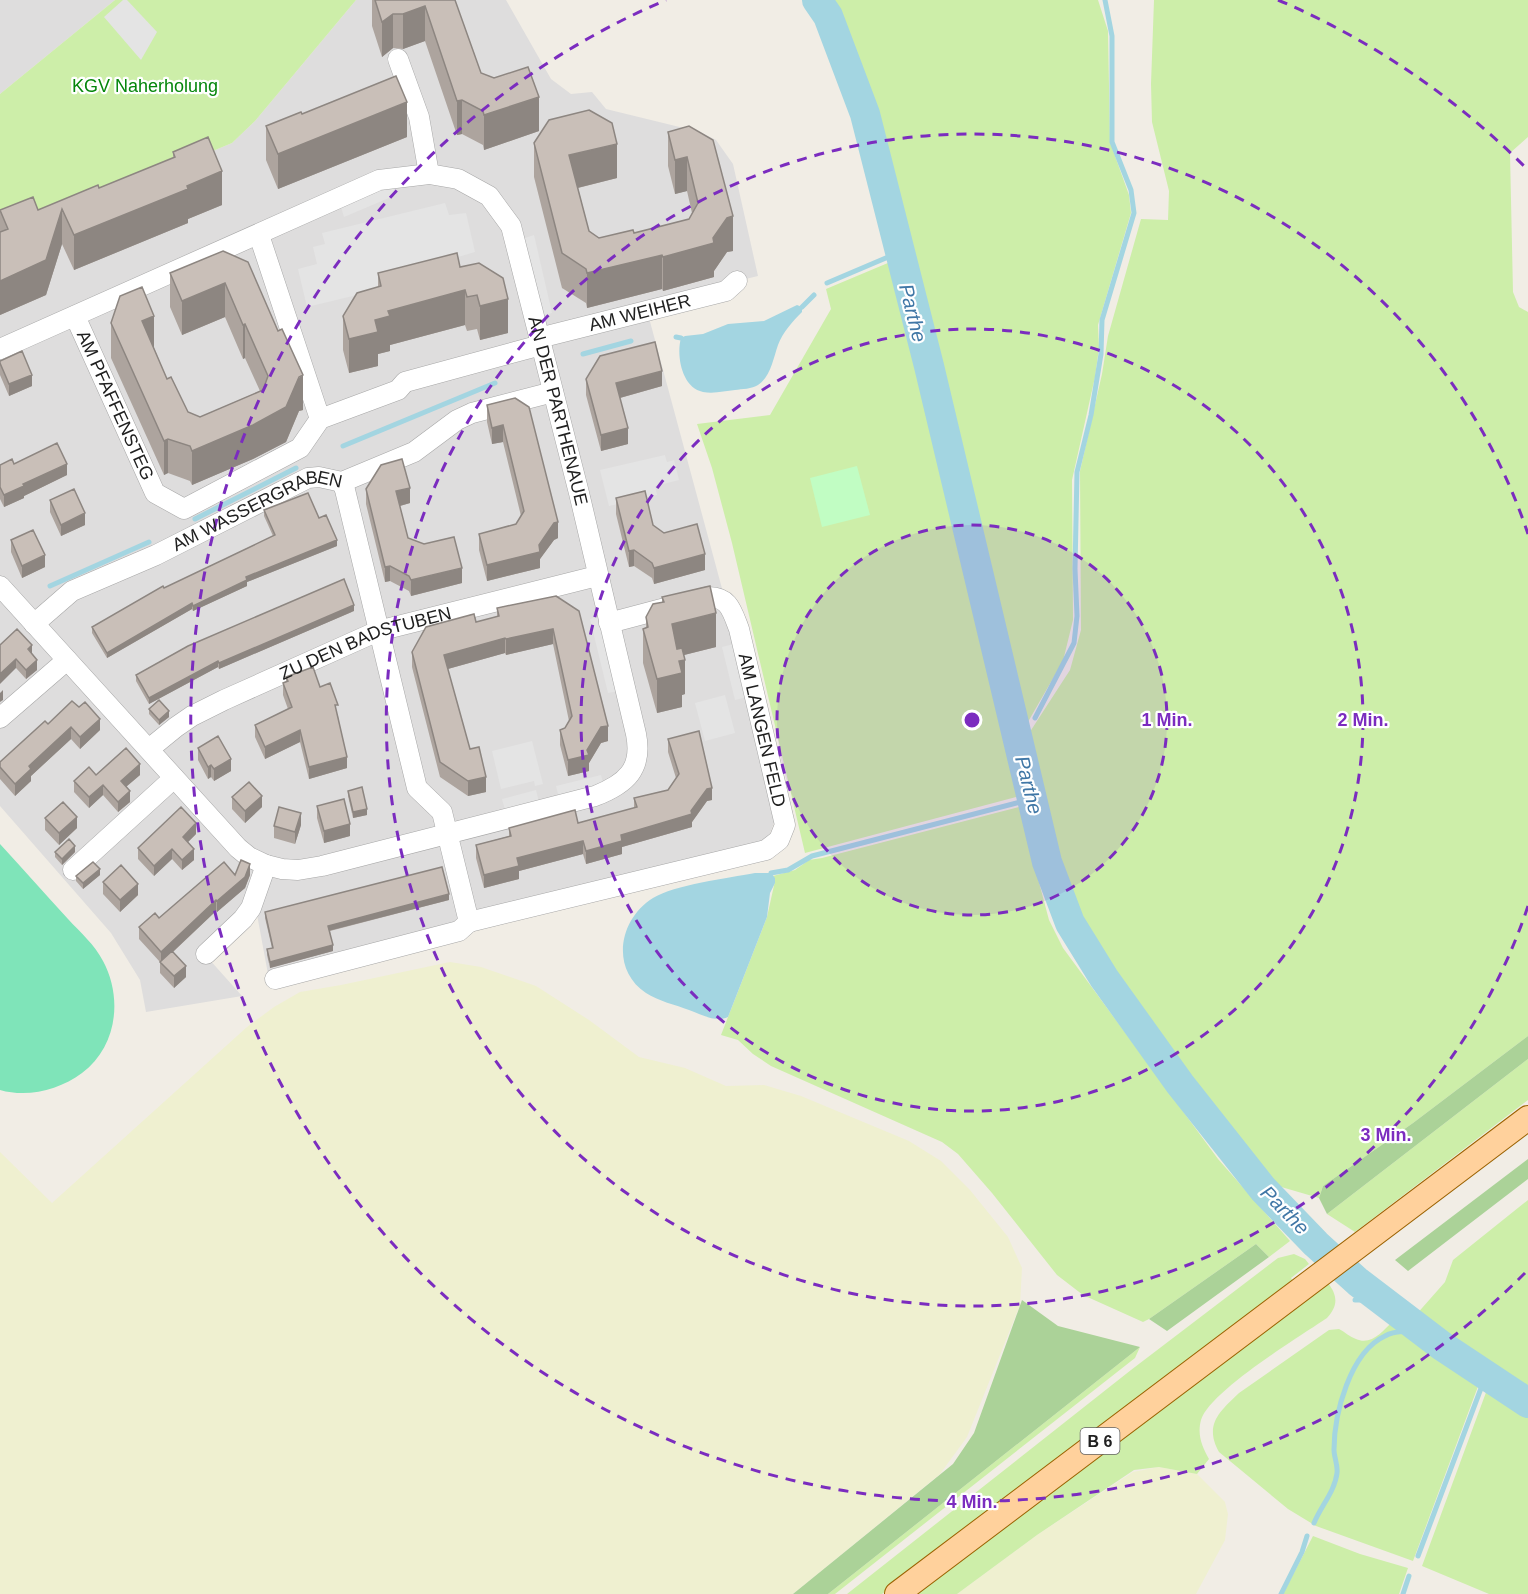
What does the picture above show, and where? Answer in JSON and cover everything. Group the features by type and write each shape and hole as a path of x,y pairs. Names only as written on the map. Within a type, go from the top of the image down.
{"main road":[{"name":"B 6","path":"897,1594 1528,1118"}],"street":[{"path":"398,59 418,117 429,174"},
{"name":"AN DER PARTHENAUE","path":"0,349 379,180 429,174 458,179 489,196 511,226 638,742 638,752 633,770 622,784 595,796 322,866 298,870 266,865 249,858 238,848 0,586"},
{"path":"259,235 320,419 398,390 405,382 540,341"},
{"name":"AM WEIHER","path":"540,341 726,291 737,281"},
{"name":"AM PFAFFENSTEG","path":"75,316 155,493"},
{"name":"AM WASSERGRABEN","path":"34,624 72,591 156,555 308,478 319,477 342,482 414,452 457,420 472,413 553,392"},
{"name":"AM WASSERGRABEN","path":"155,493 184,509 300,447 320,419"},
{"path":"342,482 417,788 442,812 469,922"},
{"name":"ZU DEN BADSTUBEN","path":"149,750 192,716 378,631 597,576"},
{"name":"AM LANGEN FELD","path":"275,979 459,931 469,922 766,850 779,840 784,825 739,629 728,604 718,596 707,597 609,623"},
{"path":"0,718 67,660"},
{"path":"73,870 174,778"},
{"path":"206,954 243,919 250,908 266,865"}],"shaded area":[{"path":"0,0 115,0 0,94"},
{"path":"123,0 127,0 157,32 141,60 104,17"},
{"path":"356,0 506,0 551,79 571,94 592,92 606,109 700,132 716,140 733,164 758,276 645,303 734,633 775,820 766,844 476,912 464,935 270,985 256,909 232,923 200,949 242,996 146,1012 140,980 111,933 0,806 0,240 232,143 255,121"},
{"path":"393,185 396,195 344,217 341,207"},
{"path":"445,203 449,215 466,213 475,252 458,257 461,270 307,307 298,269 317,264 313,247 325,244 322,233"},
{"path":"534,235 552,313 542,316 522,239"},
{"path":"665,455 667,462 674,460 679,480 655,486 657,495 609,506 600,470"},
{"path":"600,616 618,691 608,693 590,619"},
{"path":"734,644 747,697 735,700 722,647"},
{"path":"725,695 735,733 705,741 695,703"},
{"path":"532,741 543,784 535,786 534,781 501,789 492,751"},
{"path":"601,775 604,786 559,798 556,786"},
{"path":"536,790 539,802 505,810 502,799"}],"green space":[{"name":"KGV Naherholung","path":"115,0 356,0 255,121 232,143 0,240 0,94"},
{"path":"822,0 1098,0 1108,31 1110,142 1129,195 1131,213 1098,325 1099,348 1095,377 1072,480 1073,620 1063,661 1021,734 972,529 901,208 871,103 834,20"},
{"path":"1154,0 1528,0 1528,137 1510,153 1513,292 1519,307 1528,312 1528,1036 1413,1123 1323,1186 1319,1198 1271,1184 1202,1105 1120,990 1073,917 1024,741 1070,670 1081,630 1080,471 1102,374 1108,336 1141,219 1168,220 1169,191 1152,122"},
{"path":"895,260 1024,795 805,853 732,543 712,468 697,424 770,415 831,309 826,289"},
{"path":"857,466 870,515 822,527 810,478"},
{"path":"1019,807 1049,920 1063,948 1218,1159 1290,1241 1269,1257 1256,1244 1143,1322 1083,1295 1057,1275 992,1193 958,1154 942,1142 771,1066 738,1040 721,1035 767,917 775,881 773,876 795,870 809,860"},
{"path":"0,844 96,950 109,975 113,990 113,1021 103,1050 94,1062 82,1073 63,1084 32,1093 0,1090"},
{"path":"450,962 481,967 536,986 589,1020 639,1057 685,1068 726,1086 764,1085 801,1096 909,1141 941,1161 970,1190 1008,1237 1022,1268 1020,1305 967,1437 940,1474 793,1594 0,1594 0,1152 52,1203 247,1027 274,1007 300,992"},
{"path":"1528,1036 1528,1059 1327,1214 1319,1198 1323,1186 1413,1123"},
{"path":"1528,1059 1528,1100 1355,1232 1327,1214"},
{"path":"1528,1159 1528,1179 1408,1271 1395,1260"},
{"path":"1528,1200 1528,1387 1415,1316 1445,1282 1453,1260"},
{"path":"1256,1244 1269,1257 1167,1331 1149,1319"},
{"path":"1294,1254 1305,1259 1309,1264 1291,1278 1293,1281 882,1594 847,1594 1131,1370 1278,1258"},
{"path":"1328,1283 1334,1292 1335,1305 1327,1318 1237,1380 1208,1408 1201,1420 1200,1436 1209,1459 1197,1474 1159,1467 1134,1470 1037,1535 957,1594 914,1594"},
{"path":"1022,1300 1058,1326 1140,1347 828,1594 793,1594 953,1464 974,1433"},
{"path":"1392,1322 1480,1381 1413,1561 1316,1526 1288,1509 1219,1452 1213,1434 1213,1426 1220,1413 1239,1393 1329,1330 1339,1329 1361,1341 1367,1341"},
{"path":"1140,1347 1135,1358 835,1594 828,1594"},
{"path":"1488,1387 1528,1412 1528,1594 1489,1594 1422,1566"},
{"path":"1159,1467 1197,1474 1225,1502 1228,1514 1225,1540 1196,1594 957,1594 1037,1535 1133,1472"},
{"path":"1313,1536 1360,1554 1408,1568 1399,1594 1283,1594"}],"water":[{"path":"797,305 802,307 802,312 782,336 769,372 758,385 747,389 711,393 696,389 685,378 679,353 681,338 703,334 728,324 764,321"},
{"path":"755,873 771,873 775,878 775,883 770,893 767,917 728,1017 718,1019 708,1017 661,1001 646,993 635,983 627,971 623,958 623,944 632,918 641,907 662,893 674,889"}],"building":[{"path":"375,0 455,0 481,73 494,78 528,67 539,97 484,115 483,111 462,100 457,101 425,6 403,14 393,14 382,22"},
{"path":"396,76 407,102 278,154 266,126"},
{"path":"589,110 612,123 617,144 569,155 589,231 599,238 633,230 634,233 689,219 698,203 687,157 675,160 668,132 689,126 713,140 733,216 727,218 713,238 714,243 663,257 662,255 587,273 586,269 562,253 534,143 549,120"},
{"path":"208,137 222,171 187,186 188,189 74,235 62,209 46,260 0,281 0,232 8,229 0,210 33,197 38,210 175,157 173,152"},
{"path":"223,251 248,262 278,331 282,329 303,375 299,377 286,407 253,425 192,451 190,446 168,439 164,441 111,323 120,296 142,287 154,316 142,321 167,379 171,377 188,412 200,417 263,390 268,376 225,283 182,301 170,273"},
{"path":"457,253 460,267 479,263 503,278 508,299 480,306 477,295 467,297 465,290 388,311 390,316 375,320 378,332 349,339 343,316 357,293 381,286 378,273"},
{"path":"655,342 662,371 616,383 628,428 601,435 586,379 600,356"},
{"path":"22,351 32,375 9,384 0,361"},
{"path":"515,398 529,407 558,522 554,523 539,545 540,552 487,565 479,534 516,524 524,511 503,425 492,428 487,405"},
{"path":"57,443 67,464 4,495 0,487 0,465 12,459 14,464"},
{"path":"402,459 410,488 396,491 408,538 424,544 454,537 462,568 411,580 409,576 390,566 385,567 366,489 381,465"},
{"path":"74,489 85,513 61,525 50,500"},
{"path":"645,491 653,525 664,533 697,524 705,554 654,568 652,563 634,550 629,551 616,498"},
{"path":"308,493 319,518 326,515 337,540 246,577 247,580 193,606 192,603 107,653 92,627 163,586 164,588 275,535 264,510"},
{"path":"33,530 45,555 22,566 11,540"},
{"path":"344,579 354,605 219,663 218,661 149,698 136,675 188,646"},
{"path":"710,586 716,613 672,624 677,649 682,648 685,660 679,661 682,673 657,679 643,629 648,627 646,617 653,604 664,602 662,597"},
{"path":"556,596 579,611 608,726 601,727 587,750 589,755 568,760 560,730 565,728 572,716 553,629 505,638 444,655 470,749 479,747 486,777 468,781 440,762 412,652 426,627 474,614 476,622 499,616 497,608"},
{"path":"17,629 32,645 28,649 37,660 26,670 16,659 0,674 0,645"},
{"path":"313,667 320,687 330,683 338,705 335,705 347,757 309,767 300,730 265,747 255,725 292,707 283,683 288,681 286,677"},
{"path":"159,700 169,711 159,720 149,709"},
{"path":"72,701 79,707 85,702 100,719 80,737 71,727 29,766 31,769 15,784 0,767 0,762 45,721 48,724"},
{"path":"699,731 712,788 707,789 691,811 692,814 621,835 622,841 586,851 583,841 517,858 519,866 484,875 476,845 511,836 509,828 575,810 578,823 637,807 634,798 668,790 679,774 668,739"},
{"path":"218,736 231,759 214,769 211,765 208,767 198,748"},
{"path":"126,748 140,764 121,781 130,791 118,802 103,785 89,797 74,781 89,767 96,775"},
{"path":"249,782 262,796 245,811 232,797"},
{"path":"362,787 367,809 353,812 348,791"},
{"path":"344,799 350,824 324,831 317,806"},
{"path":"63,802 77,817 59,833 45,818"},
{"path":"181,807 196,823 183,837 194,849 182,860 172,849 154,866 138,848"},
{"path":"279,807 301,813 295,832 274,826"},
{"path":"69,839 75,846 62,859 55,852"},
{"path":"241,860 250,864 245,877 216,900 161,952 139,927 155,913 159,918 224,862 235,875"},
{"path":"93,862 100,869 83,883 76,876"},
{"path":"121,865 138,884 120,900 103,882"},
{"path":"442,867 449,894 328,926 333,945 270,962 267,949 273,948 265,912"},
{"path":"172,951 186,966 174,976 160,962"}],"waterway":[{"name":"Parthe","path":"817,0 828,16 865,114 929,366 1047,862 1070,923 1104,978 1180,1084 1263,1189 1316,1244 1358,1282 1442,1346 1528,1403"},
{"path":"1035,718 1074,643 1077,616 1075,569 1077,472 1091,415 1101,354 1102,320 1134,213 1131,190 1112,142 1112,36 1105,0"},
{"path":"827,283 900,252"},
{"path":"802,307 814,295"},
{"path":"676,337 681,338"},
{"path":"583,354 631,341"},
{"path":"343,446 495,383"},
{"path":"195,519 296,468"},
{"path":"50,586 149,542"},
{"name":"Parthe","path":"1019,745 1025,735"},
{"path":"771,873 788,870 812,856 1032,799"},
{"path":"1355,1300 1386,1303"},
{"path":"1314,1523 1336,1480 1334,1450 1337,1419 1353,1370 1373,1344 1385,1336 1400,1332 1426,1333"},
{"path":"1418,1556 1486,1375"},
{"path":"1281,1594 1302,1552 1307,1536"},
{"path":"1403,1594 1409,1576"}]}
